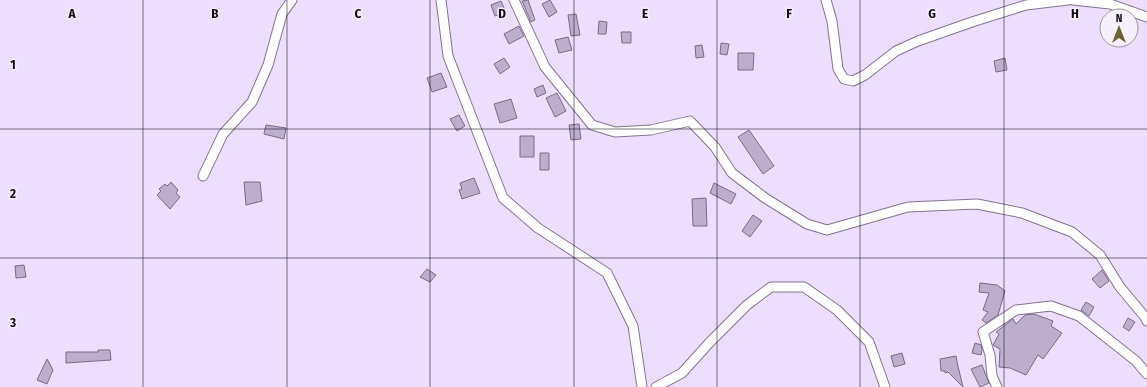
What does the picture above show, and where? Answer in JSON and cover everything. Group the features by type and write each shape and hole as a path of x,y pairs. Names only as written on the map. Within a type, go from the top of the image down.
{"street":[{"path":"203,176 223,134 252,102 268,65 282,14 292,0"},
{"path":"441,0 448,56 503,198 538,228 606,273 633,326 642,387"},
{"path":"514,0 545,67 592,125 615,132 651,130 690,121 715,147 732,173 765,198 807,224 827,230 908,208 977,204 1022,213 1072,232 1100,255 1120,287 1147,321"},
{"path":"826,0 832,21 838,69 844,79 853,82 865,75 896,51 918,41 1026,5 1068,0"},
{"path":"1073,0 1111,2 1147,17"},
{"path":"656,387 682,373 747,305 771,287 804,287 837,310 869,342 885,387"},
{"path":"997,387 992,376 990,355 983,332 1016,310 1051,306 1079,316 1136,361 1147,374"}],"building":[{"path":"528,0 535,20 531,22 522,1"},
{"path":"550,0 557,12 549,17 542,4"},
{"path":"501,1 506,12 495,16 491,5"},
{"path":"576,14 580,35 571,36 568,15"},
{"path":"599,21 607,22 606,34 598,34"},
{"path":"519,26 524,36 509,44 504,34"},
{"path":"621,32 631,32 631,43 622,43"},
{"path":"568,37 572,50 559,53 555,40"},
{"path":"721,43 729,44 727,55 720,54"},
{"path":"702,45 704,57 696,58 695,46"},
{"path":"738,53 754,53 753,70 738,70"},
{"path":"504,58 510,67 500,74 494,64"},
{"path":"1005,58 1007,70 996,72 994,61"},
{"path":"441,73 447,87 432,92 427,78"},
{"path":"543,85 546,93 537,97 534,89"},
{"path":"557,93 566,111 555,117 546,98"},
{"path":"511,99 517,118 500,123 494,104"},
{"path":"459,115 465,126 457,131 450,119"},
{"path":"579,124 581,139 571,140 569,125"},
{"path":"266,125 286,128 284,139 264,134"},
{"path":"749,130 774,166 763,174 738,137"},
{"path":"520,136 534,136 534,157 520,157"},
{"path":"540,153 549,153 549,170 540,170"},
{"path":"474,178 480,193 462,199 459,190 462,189 460,183"},
{"path":"171,182 178,190 176,193 180,197 170,209 157,195 161,191 159,189 165,184 167,186"},
{"path":"244,182 260,182 262,201 246,205"},
{"path":"714,183 736,194 731,204 710,193"},
{"path":"706,198 707,226 693,226 692,199"},
{"path":"753,215 762,221 750,237 742,231"},
{"path":"24,265 26,277 16,278 15,266"},
{"path":"427,269 436,275 430,282 420,277"},
{"path":"1102,270 1109,281 1100,288 1092,279"},
{"path":"980,283 997,285 1005,291 998,315 986,323 982,320 988,312 983,310 989,293 979,292"},
{"path":"1086,302 1094,307 1089,316 1081,310"},
{"path":"1034,314 1053,321 1051,326 1062,333 1043,359 1038,355 1026,375 1010,368 999,367 1000,349 993,345 999,334 996,332 1013,319 1016,324 1025,315"},
{"path":"1128,318 1135,322 1129,331 1123,327"},
{"path":"975,343 981,345 981,355 972,353"},
{"path":"98,350 110,350 111,360 66,363 66,352 98,352"},
{"path":"902,353 905,364 894,367 891,356"},
{"path":"956,356 963,387 948,372 945,373 945,371 941,371 940,359"},
{"path":"47,359 53,370 47,384 37,380"},
{"path":"982,365 989,383 980,387 971,369"}]}
